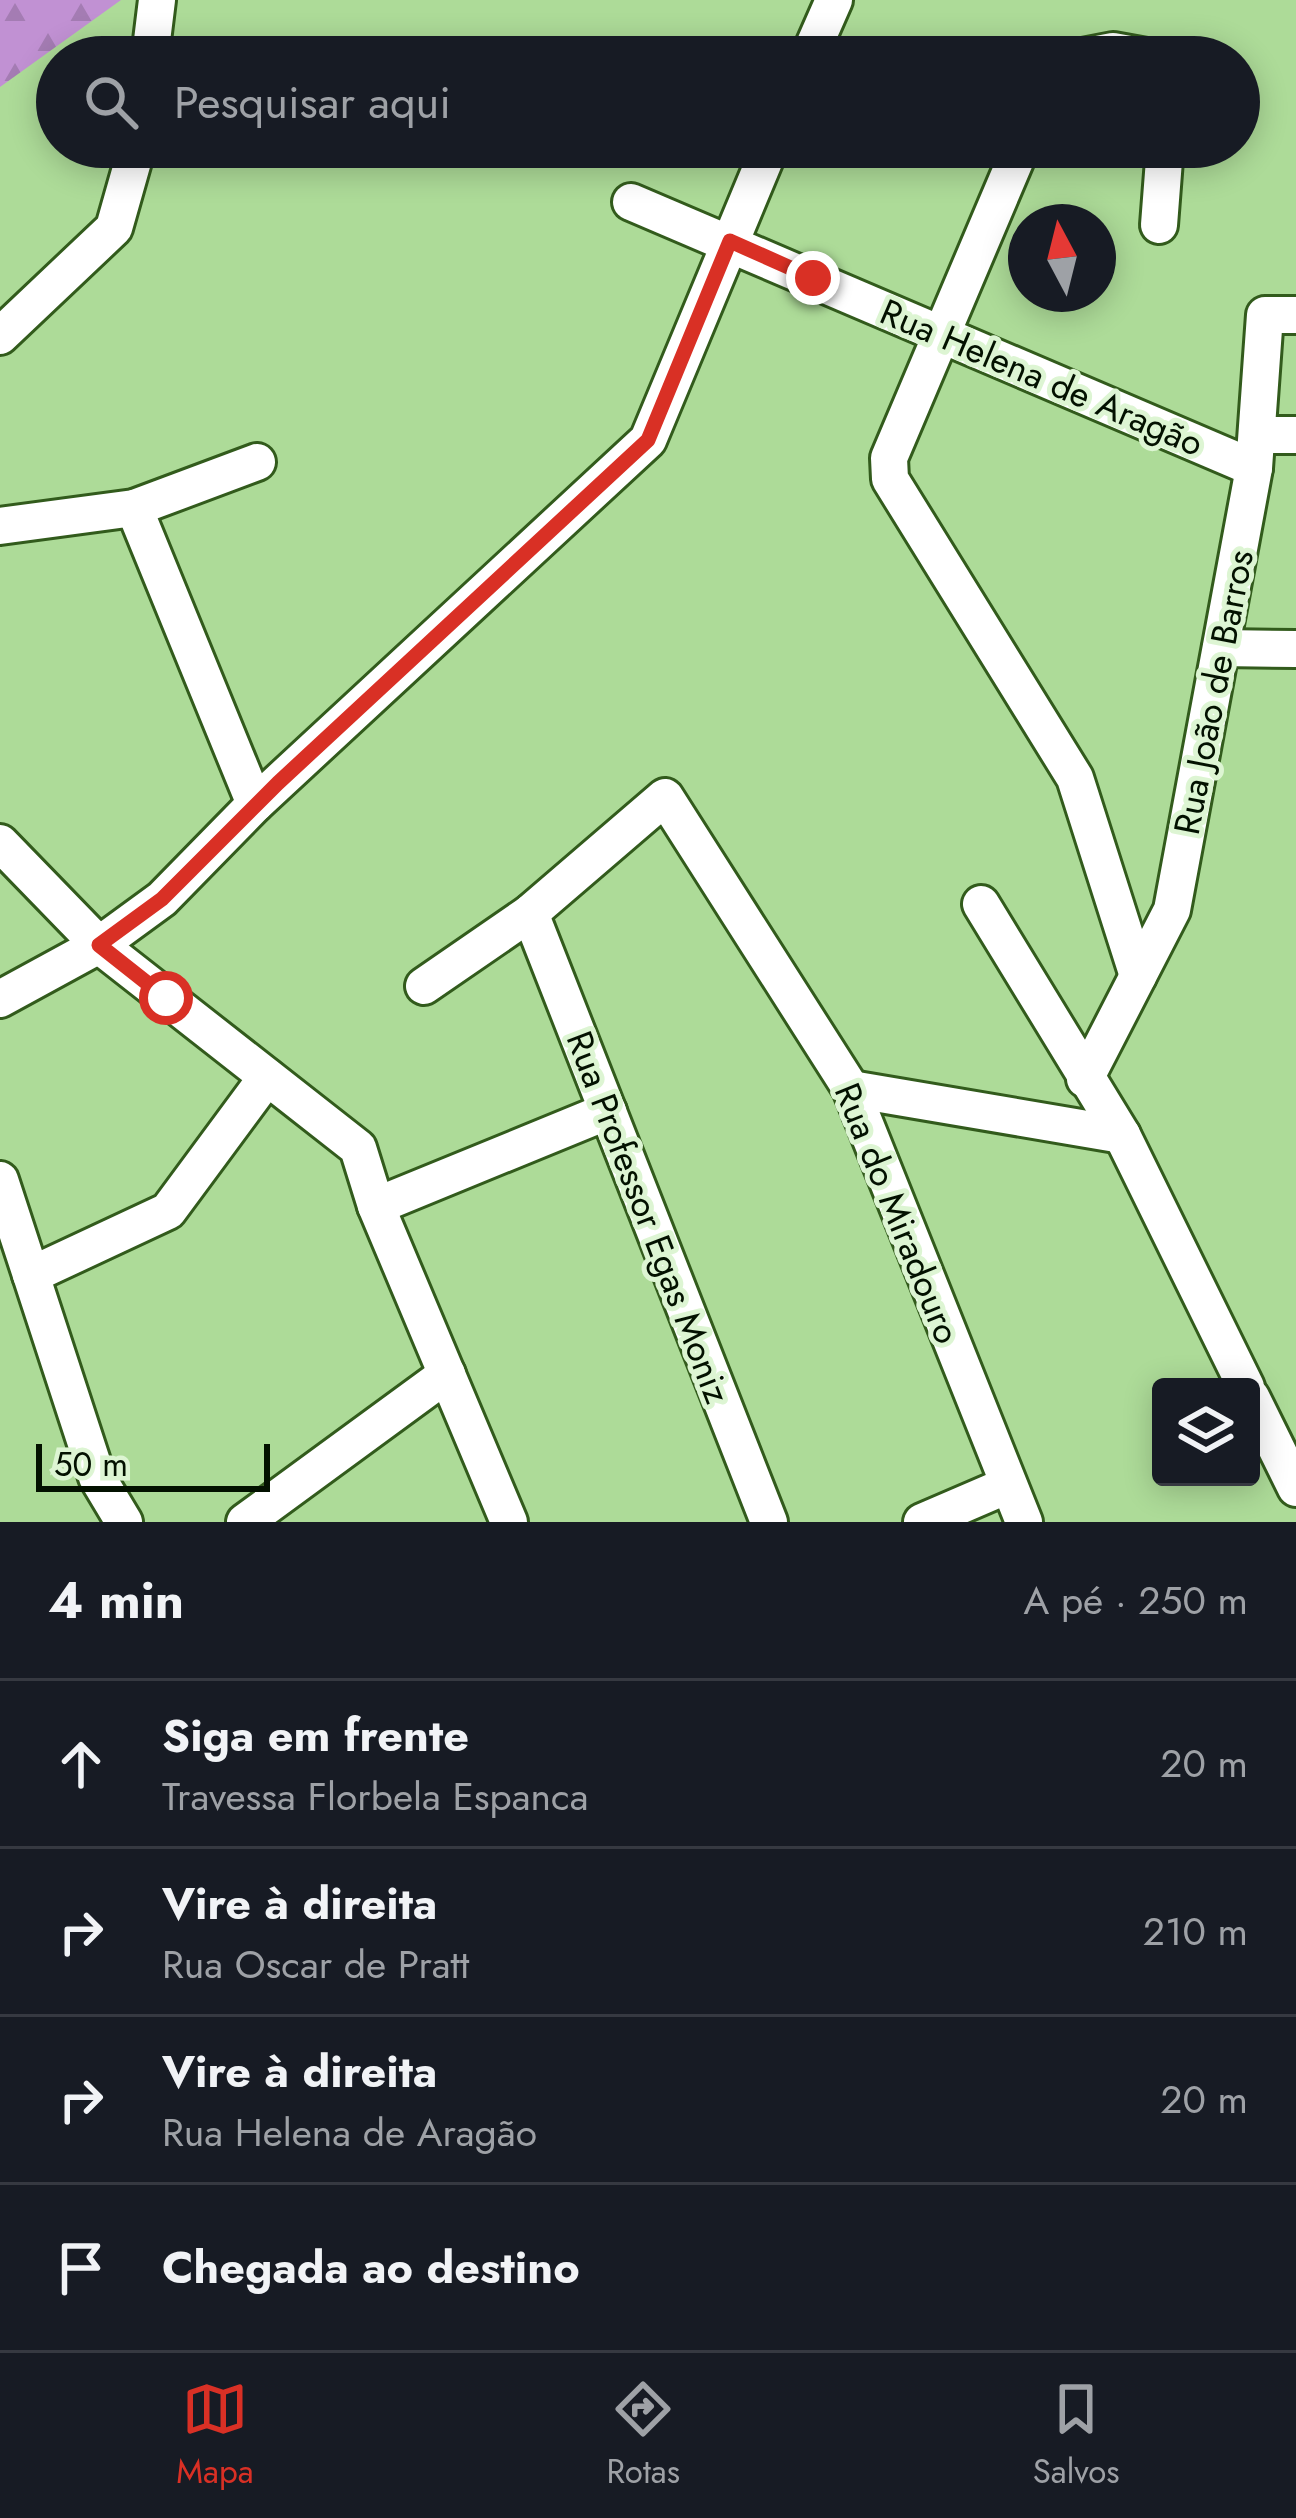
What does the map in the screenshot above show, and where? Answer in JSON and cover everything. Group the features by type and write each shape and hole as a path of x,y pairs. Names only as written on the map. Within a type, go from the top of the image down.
{"street":[{"path":"153,36 158,0"},
{"path":"818,36 834,0"},
{"path":"0,336 114,229 131,168"},
{"path":"0,999 99,945 162,899 255,804 648,440 761,168"},
{"path":"1012,168 889,458 890,479 1075,778 1138,976"},
{"path":"1159,225 1164,168"},
{"name":"Rua Helena de Aragão","path":"631,202 938,334 1256,451"},
{"name":"Rua João de Barros","path":"1085,1079 1172,910 1256,451 1265,315 1296,315"},
{"path":"1256,451 1296,435"},
{"path":"0,526 134,508 257,461"},
{"path":"134,508 255,804"},
{"path":"1221,648 1296,649"},
{"name":"Rua do Miradouro","path":"530,913 665,797 851,1089 1024,1522"},
{"path":"0,843 99,945 358,1148 376,1206 509,1522"},
{"path":"981,904 1122,1135 1242,1378"},
{"path":"424,986 530,913"},
{"name":"Rua Professor Egas Moniz","path":"530,913 769,1522"},
{"path":"31,1275 168,1211 266,1076"},
{"path":"851,1089 1122,1135"},
{"path":"376,1206 608,1111"},
{"path":"0,1180 97,1477 124,1522"},
{"path":"244,1522 447,1374"},
{"path":"1260,1414 1296,1488"},
{"path":"922,1522 1008,1485"}],"green space":[{"path":"0,0 121,0 71,36 36,36 36,61 0,87"}],"route":[{"path":"166,998 99,945 162,899 278,783 648,440 730,241 813,278"}]}
